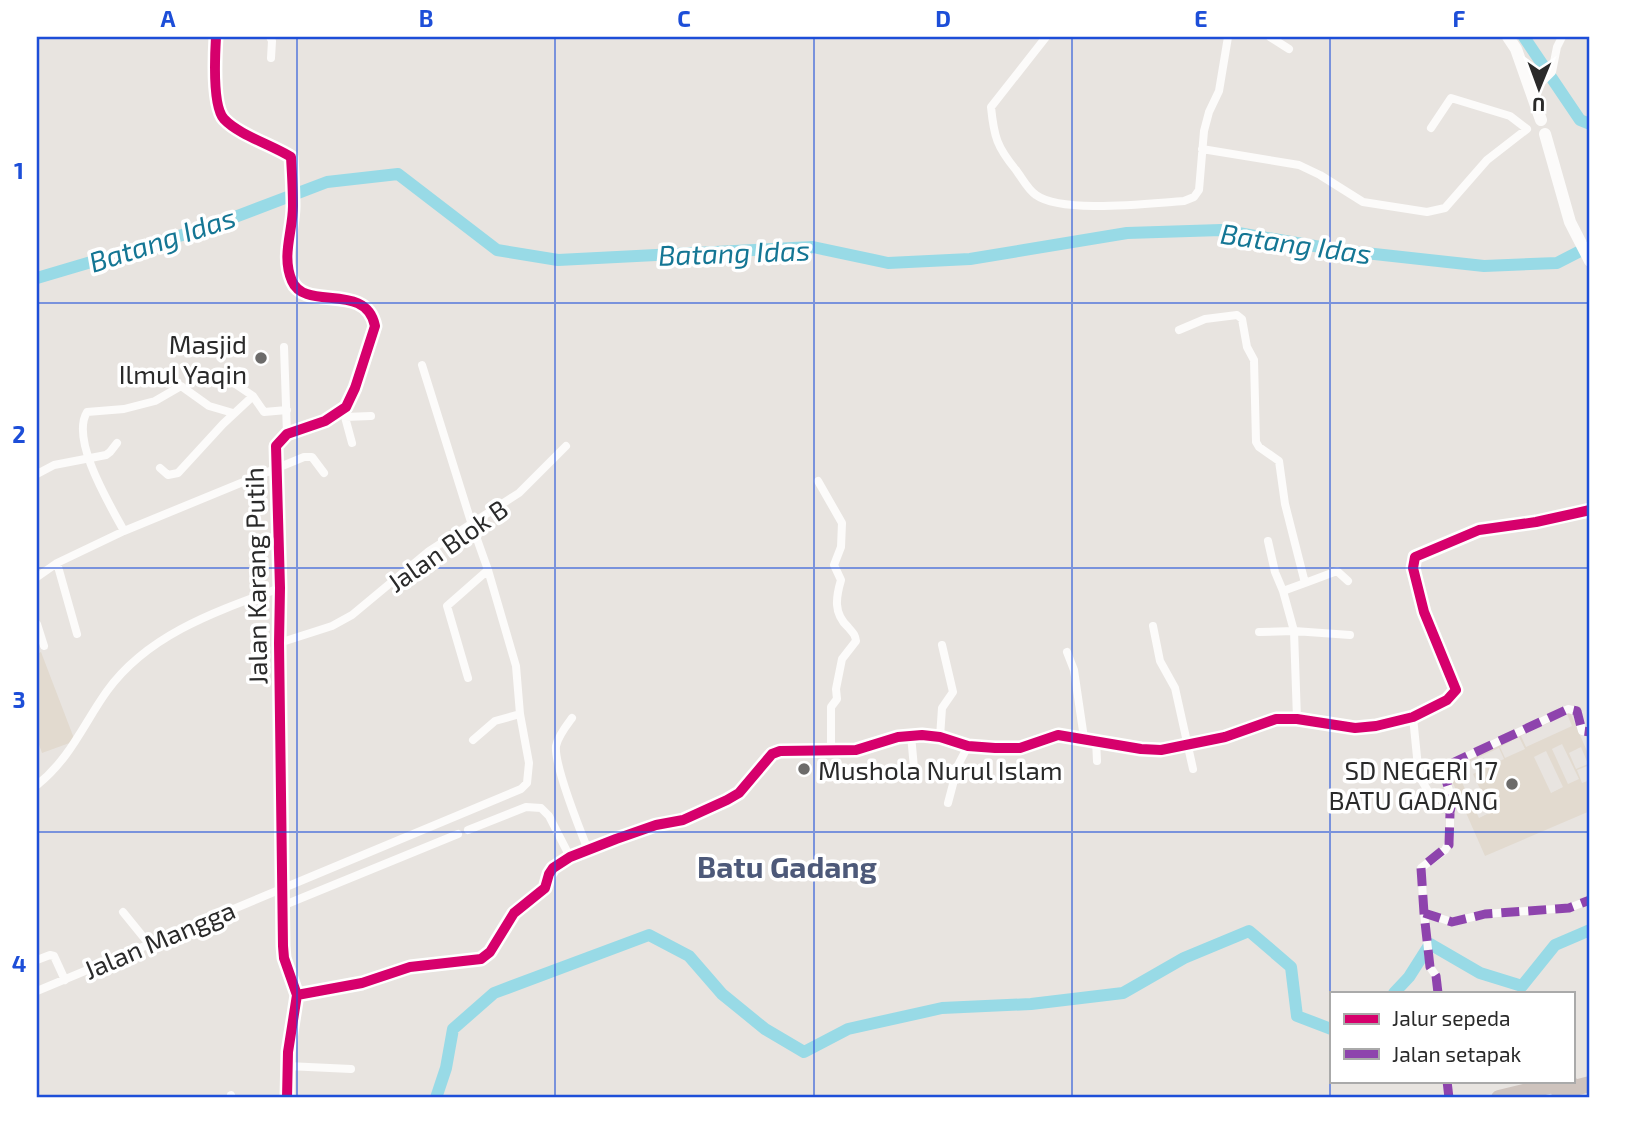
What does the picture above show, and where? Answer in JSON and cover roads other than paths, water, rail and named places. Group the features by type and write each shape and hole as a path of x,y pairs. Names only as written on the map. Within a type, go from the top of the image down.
{"highway":[{"path":"1499,1098 1563,1082"},
{"path":"1532,1098 1590,1084"}],"street":[{"path":"216,37 215,67 221,115 253,137 291,157 293,202 287,259 294,285 303,293 346,299 365,307 373,317 375,326 355,388 342,415 352,443"},
{"path":"270,37 271,58"},
{"path":"1046,37 991,107 994,133 1000,151 1035,195 1069,205 1184,201 1195,197 1199,190 1202,149 1209,112 1219,91 1228,37"},
{"path":"1270,37 1289,49"},
{"path":"1508,37 1516,49 1532,92 1570,222 1590,261"},
{"path":"1532,92 1550,75 1562,37"},
{"path":"1202,149 1291,162 1310,169 1363,202 1427,212 1445,208 1487,160 1527,130 1510,116 1451,98 1431,128"},
{"path":"1179,330 1212,317 1241,316 1247,347 1254,360 1256,442 1276,458 1280,465 1286,504 1305,583"},
{"path":"284,347 287,434"},
{"path":"422,365 516,666 520,714 489,724 473,740"},
{"path":"234,382 239,371"},
{"path":"222,375 253,396 264,412 287,410"},
{"path":"124,531 88,460 83,423 85,415 91,410 124,409 155,401 181,386 209,406 233,414"},
{"path":"160,468 168,475 178,473 253,396"},
{"path":"342,415 371,416"},
{"name":"Jalan Karang Putih","path":"287,1098 290,1034 297,995 284,958 281,888 280,588 276,446 287,434 342,415"},
{"path":"37,474 54,465 88,460 110,453 117,443"},
{"name":"Jalan Blok B","path":"279,643 341,622 429,551 519,494 566,446"},
{"path":"37,578 57,563 124,531 308,456 316,461 324,473"},
{"path":"818,481 842,523 841,547 834,565 841,580 835,604 846,625 854,632 856,641 844,656 836,689 837,699 831,706 831,750"},
{"path":"297,995 353,985 410,967 481,959 490,952 514,913 542,891 548,884 551,871 570,857 646,827 683,820 727,800 739,793 775,752 862,749 911,735 940,737 968,746 1014,748 1050,737 1084,738 1151,750 1188,746 1276,719 1297,719 1355,728 1413,717 1447,700 1456,690 1424,612 1413,568 1415,557 1479,530 1536,522 1590,510"},
{"path":"1268,541 1294,631 1297,719"},
{"path":"57,563 77,634"},
{"path":"468,678 447,606 488,570"},
{"path":"1283,591 1337,570 1341,571 1348,581"},
{"path":"37,785 70,751 108,690 139,655 170,635 229,607 280,588"},
{"path":"37,624 44,646"},
{"path":"1153,625 1160,661 1175,688 1193,769"},
{"path":"1259,632 1294,631 1350,635"},
{"path":"940,737 943,706 953,692 942,645"},
{"path":"1067,652 1074,670 1084,738"},
{"path":"1438,992 1436,976 1431,971 1429,961 1421,868 1449,845 1452,800 1443,770 1446,766 1568,709 1577,711 1582,731 1590,732"},
{"name":"Jalan Mangga","path":"37,991 525,786 529,777 529,763 520,714"},
{"path":"1413,717 1422,781 1428,790 1442,800 1450,812"},
{"path":"572,718 559,738 556,751 588,850"},
{"path":"911,735 915,779"},
{"path":"1096,740 1097,761"},
{"path":"948,803 958,765 968,746"},
{"path":"468,831 526,807 541,808 549,816 570,857"},
{"path":"282,906 458,834"},
{"path":"1424,913 1452,922 1485,914 1569,908 1590,900"},
{"path":"123,912 149,944"},
{"path":"37,960 54,956 65,979"},
{"path":"287,1066 351,1069"}],"waterway":[{"path":"1524,37 1580,120 1590,124"},
{"name":"Batang Idas","path":"37,278 206,228 327,182 398,174 497,250 558,260 813,247 888,263 970,259 1127,233 1221,230 1338,250 1484,266 1557,263 1590,246"},
{"path":"1395,992 1409,977 1430,944 1480,973 1522,986 1555,945 1590,930"},
{"path":"436,1098 446,1068 453,1029 494,993 649,935 689,956 722,994 765,1029 804,1052 848,1029 942,1008 1031,1004 1123,993 1184,958 1249,931 1291,967 1297,1016 1330,1029"}],"place":[{"name":"Masjid Ilmul Yaqin","path":"261,358"},
{"name":"Mushola Nurul Islam","path":"804,769"},
{"name":"SD NEGERI 17 BATU GADANG","path":"1512,784"}],"district":[{"name":"Batu Gadang","path":"787,866"}]}
